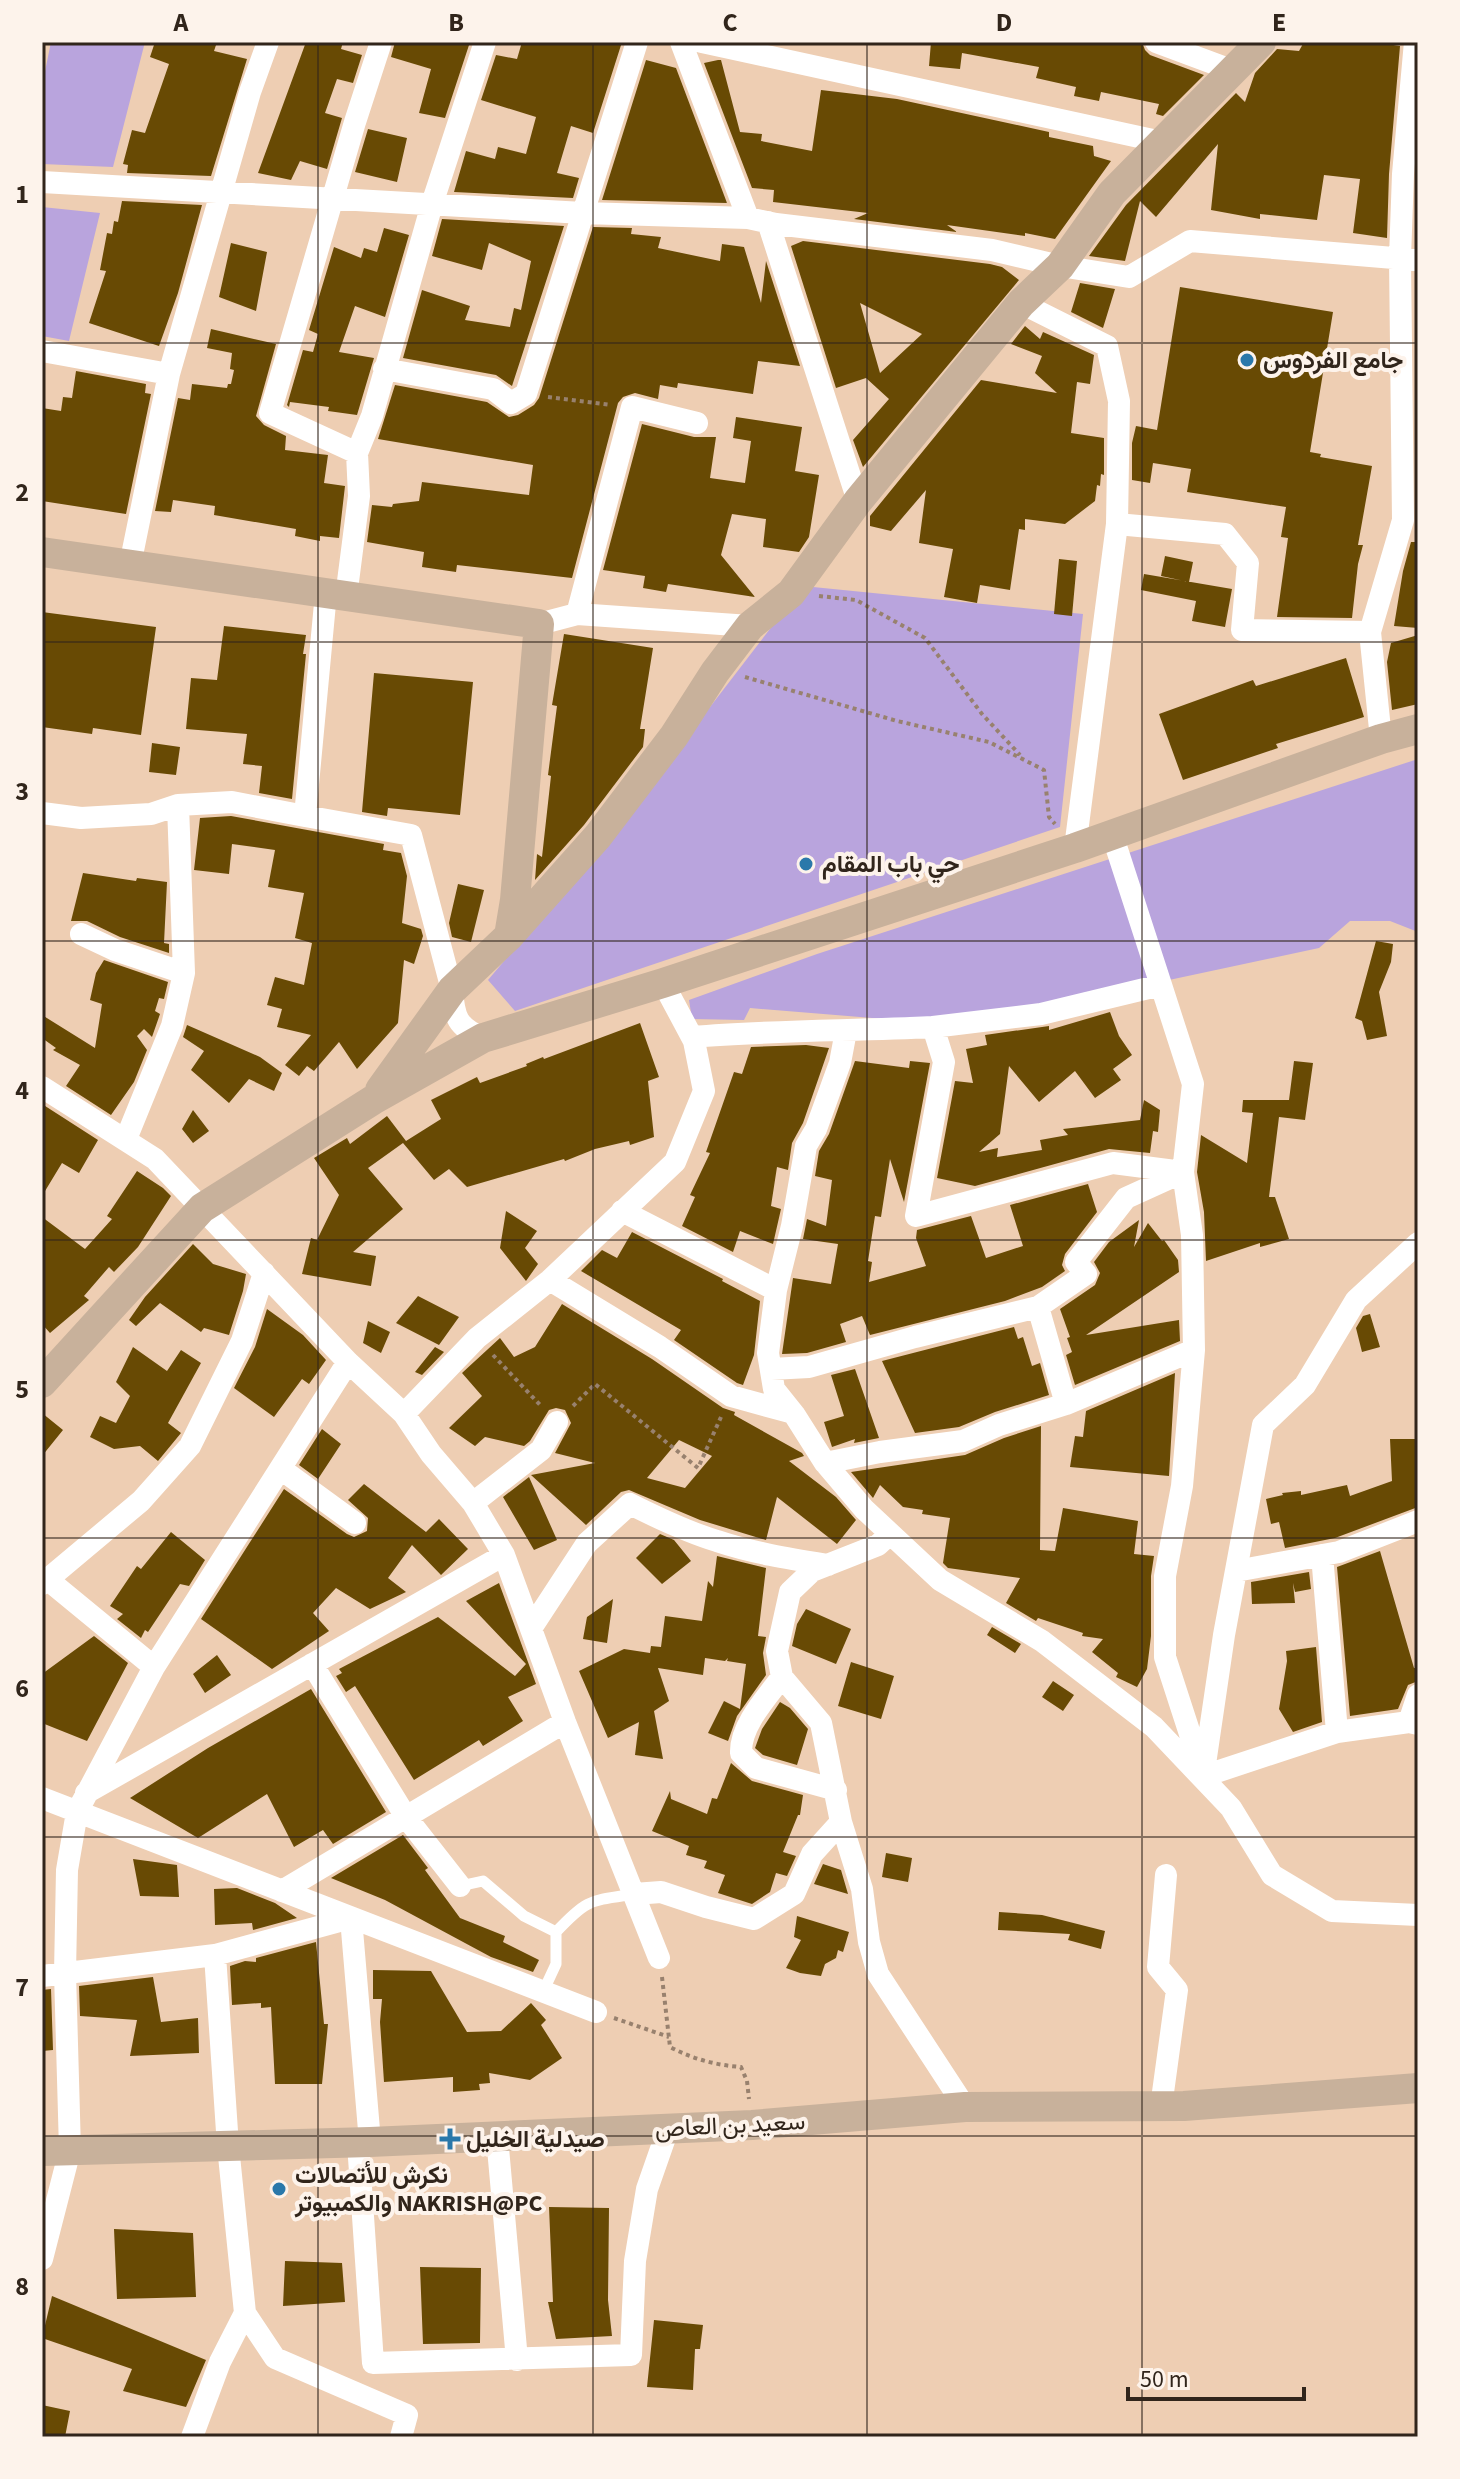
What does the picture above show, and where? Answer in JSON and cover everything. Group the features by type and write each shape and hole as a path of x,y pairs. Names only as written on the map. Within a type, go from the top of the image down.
{"main road":[{"path":"373,1100 452,990 509,936 598,836 674,736 715,672 750,626 791,593 858,501 1021,303 1060,266 1112,193 1261,42"},
{"path":"42,552 539,624 515,900 509,936"},
{"path":"42,1383 202,1208 373,1100 483,1038 663,983 1075,848 1381,739 1418,729"},
{"name":"سعيد بن العاص","path":"56,2150 364,2142 668,2129 965,2107 1161,2107 1418,2088"}],"street":[{"path":"130,565 169,374 250,92 268,42"},
{"path":"357,453 270,413 381,42"},
{"path":"305,816 336,595 359,496 357,453 372,416 432,204 485,42"},
{"path":"384,369 493,389 511,403 526,394 637,42"},
{"path":"681,42 758,220 858,501"},
{"path":"702,42 1162,142"},
{"path":"1156,42 1234,71"},
{"path":"1381,739 1370,632 1403,520 1409,259 1403,174 1414,123 1415,42"},
{"path":"42,182 758,220 992,250 1060,266 1129,277 1190,241 1409,259"},
{"path":"1021,303 1107,346 1119,401 1117,524 1075,848"},
{"path":"42,351 169,374"},
{"path":"577,614 632,407 697,423"},
{"path":"1117,524 1225,534 1248,563 1242,630 1370,632"},
{"path":"539,624 577,614 750,626"},
{"path":"42,813 81,818 151,814 178,805 232,802 411,835 452,990 453,1014 467,1031 483,1038"},
{"path":"126,1139 172,1026 184,973 178,805"},
{"path":"1112,834 1193,1084 1183,1172 1192,1235 1194,1350 1182,1486 1165,1576 1165,1657 1204,1776"},
{"path":"81,934 115,950 184,973"},
{"path":"404,1414 477,1338 550,1280 675,1162 704,1091 692,1037 663,983"},
{"path":"692,1037 806,1029 846,1031 933,1027 1041,1014 1161,985"},
{"path":"933,1027 944,1062 916,1216 1113,1163 1183,1172"},
{"path":"846,1031 835,1076 816,1129 806,1146 792,1226 776,1290 768,1353 774,1389 825,1463 864,1509 940,1580 1042,1641 1154,1727 1204,1776 1231,1808 1272,1875 1332,1911 1418,1915"},
{"path":"42,1087 155,1159 348,1362 404,1414 431,1454 473,1503 504,1555 565,1722 659,1958"},
{"path":"771,1369 809,1367 1038,1307 1086,1274 1076,1262 1126,1198 1183,1172"},
{"path":"622,1211 776,1290"},
{"path":"1204,1776 1236,1571 1263,1425 1305,1385 1356,1300 1418,1243"},
{"path":"154,1667 45,1582 141,1501 190,1446 242,1341 264,1273"},
{"path":"550,1280 660,1347 731,1396 793,1413"},
{"path":"1038,1307 1066,1404"},
{"path":"825,1463 963,1441 999,1425 1066,1404 1194,1350"},
{"path":"42,2259 56,2150 67,1870 81,1802 154,1667 348,1362"},
{"path":"473,1503 541,1450 557,1422"},
{"path":"281,1469 355,1523"},
{"path":"532,1627 587,1543 630,1504 670,1524 718,1542 828,1565"},
{"path":"1236,1571 1339,1552 1418,1521"},
{"path":"890,1534 878,1545 812,1571 790,1592 777,1651 782,1677 821,1723 841,1822 862,1889 869,1942 878,1974 965,2107"},
{"path":"81,1802 312,1664 504,1555"},
{"path":"1322,1555 1337,1732"},
{"path":"312,1664 406,1817 460,1886"},
{"path":"782,1677 740,1741 741,1753 756,1768 836,1790"},
{"path":"1204,1776 1337,1732 1414,1723 1418,1695"},
{"path":"282,1891 565,1722"},
{"path":"42,1798 81,1802 282,1891 596,2012"},
{"path":"634,1894 661,1892 754,1919 794,1894 812,1854 841,1822"},
{"path":"1161,2107 1177,1990 1158,1967 1166,1875"},
{"path":"42,1976 215,1955 351,1918"},
{"path":"351,1918 373,2363 631,2355 637,2246 647,2189 668,2129"},
{"path":"215,1955 228,2146 245,2313 275,2358 407,2415 401,2437"},
{"path":"497,2137 517,2360"},
{"path":"192,2437 220,2362 245,2313"}],"lane":[{"path":"460,1886 483,1881 524,1916 556,1932"},
{"path":"543,1992 556,1964 556,1932 580,1907 595,1900 634,1894"}],"path":[{"path":"526,394 632,407"},
{"path":"791,593 856,600 925,638 982,714 1024,760"},
{"path":"715,672 762,681 897,721 989,742 1044,770 1049,817 1075,848"},
{"path":"477,1338 557,1422 595,1384 698,1468 731,1396"},
{"path":"659,1958 670,2047 693,2059 741,2067 747,2081 752,2125"},
{"path":"596,2012 669,2037"}],"shaded area":[{"path":"51,42 145,42 113,167 42,164 42,86"},
{"path":"42,207 100,213 69,341 42,336"},
{"path":"803,586 1083,614 1060,827 515,1011 488,980 617,828"},
{"path":"1418,759 1418,932 1390,921 1350,921 1319,948 1038,1008 909,1021 750,1008 744,1020 692,1019 689,1000 817,954"}],"building":[{"path":"155,42 217,42 214,51 247,59 211,176 127,173 128,165 123,164 132,130 145,133 169,64 150,57"},
{"path":"306,42 343,42 341,49 362,55 353,83 337,79 325,113 342,118 327,169 300,161 291,180 258,173"},
{"path":"395,42 470,42 445,118 419,113 431,69 391,57"},
{"path":"522,42 622,42 593,133 571,126 557,173 579,178 573,198 454,192 466,151 495,159 498,147 526,154 536,117 481,100 496,55 517,59"},
{"path":"931,42 1142,42 1150,55 1204,75 1163,116 1156,114 1159,104 1101,92 1099,101 1074,96 1076,87 1036,78 1039,67 962,53 960,69 929,66"},
{"path":"1304,42 1374,42 1400,46 1387,238 1353,233 1360,179 1324,175 1317,220 1260,214 1260,219 1211,210 1218,144 1156,217 1140,201 1125,261 1089,256 1126,205 1236,93 1245,102 1255,73 1277,49 1299,51"},
{"path":"646,60 676,68 727,203 602,200"},
{"path":"721,60 740,132 762,134 761,141 812,151 821,90 897,99 1049,132 1049,137 1093,146 1094,156 1111,161 1055,239 947,225 957,232 854,219 868,213 773,202 774,190 752,188 704,63"},
{"path":"368,129 407,138 397,182 355,172"},
{"path":"122,201 202,205 178,293 159,346 89,323 106,271 100,270 107,233 112,234 114,221 118,222"},
{"path":"442,219 564,226 512,386 496,375 403,358 422,290 470,306 465,320 510,327 514,308 521,310 531,261 489,243 482,270 432,256"},
{"path":"593,227 632,228 631,234 661,237 658,248 720,261 722,244 744,247 761,303 766,261 800,366 758,361 753,394 678,383 677,388 660,385 658,399 635,393 623,397 618,403 572,578 457,565 456,572 422,567 424,552 367,542 372,505 392,507 393,504 419,501 422,482 529,495 533,465 378,439 395,385 487,402 509,417 534,405 539,398"},
{"path":"384,228 409,235 385,317 355,306 339,352 374,358 357,415 328,411 329,407 290,402 289,407 287,405 303,350 313,352 318,334 309,330 334,247 361,258 364,248 377,252"},
{"path":"803,241 990,264 1002,267 1019,280 863,467 853,440 889,399 866,378 836,388 791,246","holes":["860,303 922,334 880,373"]},
{"path":"231,243 267,252 256,311 219,297"},
{"path":"1080,283 1115,289 1103,328 1071,312"},
{"path":"1180,287 1333,312 1310,452 1321,454 1320,457 1372,466 1358,545 1363,545 1352,618 1277,617 1288,538 1281,537 1286,507 1187,492 1191,469 1153,463 1150,483 1132,480 1132,443 1136,426 1157,430"},
{"path":"1025,326 1040,339 1043,332 1094,355 1090,384 1077,382 1071,433 1104,438 1104,475 1101,474 1100,486 1097,485 1095,501 1065,524 1025,519 1025,530 1019,529 1010,590 980,585 977,603 944,597 953,549 919,543 926,490 891,531 870,526 870,516 981,380 1057,393 1035,373 1042,356 1011,344"},
{"path":"211,329 276,344 256,416 264,425 286,436 285,450 328,455 324,483 345,486 339,538 320,536 320,541 295,536 296,529 214,515 215,506 173,500 171,512 155,511 178,398 190,400 192,384 227,388 231,384 234,370 230,369 232,353 207,348"},
{"path":"76,371 146,384 145,393 151,394 126,514 42,501 42,408 61,411 63,397 72,398"},
{"path":"736,417 802,427 795,471 819,475 809,537 799,552 763,547 766,519 732,514 721,555 755,597 668,584 666,592 643,588 645,576 603,570 642,424 694,437 716,437 710,478 745,483 751,441 733,438"},
{"path":"1411,542 1418,542 1418,628 1394,626"},
{"path":"1165,556 1193,562 1189,582 1161,576"},
{"path":"1059,559 1077,561 1072,616 1054,614"},
{"path":"1144,574 1232,589 1225,627 1192,621 1196,601 1141,590"},
{"path":"42,612 156,627 141,735 93,728 92,734 42,727"},
{"path":"224,626 306,635 292,799 259,793 262,766 243,764 247,734 186,729 191,678 217,680"},
{"path":"564,634 653,648 640,729 645,729 643,747 584,825 535,880 537,854 542,857 557,706 552,705"},
{"path":"1418,635 1418,704 1392,710 1387,662 1391,643"},
{"path":"1346,658 1364,717 1276,744 1278,748 1183,780 1159,714 1253,680 1256,686"},
{"path":"374,673 473,682 460,815 388,808 387,816 362,812"},
{"path":"152,743 180,747 176,775 149,772"},
{"path":"231,816 384,844 383,850 401,853 407,876 402,923 421,929 423,936 414,964 404,960 398,1023 357,1069 339,1042 314,1071 307,1066 299,1076 285,1065 311,1035 277,1027 282,1009 267,1005 275,977 304,985 312,943 295,938 304,893 268,887 275,850 232,844 229,874 194,870 200,818"},
{"path":"83,873 167,882 164,943 169,944 169,953 120,937 87,921 71,921"},
{"path":"458,884 484,890 471,942 452,937 449,923"},
{"path":"1376,941 1393,944 1391,962 1379,992 1387,1036 1367,1040 1362,1021 1355,1018"},
{"path":"104,960 168,982 164,999 159,998 155,1011 160,1014 152,1037 144,1029 137,1036 147,1050 134,1082 111,1115 66,1086 80,1065 53,1050 56,1048 42,1038 42,1015 95,1048 102,1004 90,1000 96,973"},
{"path":"1110,1012 1119,1036 1132,1055 1113,1069 1121,1080 1095,1098 1075,1071 1039,1102 1009,1066 1000,1134 979,1152 998,1148 997,1157 1042,1150 1040,1140 1068,1135 1063,1129 1140,1120 1144,1100 1160,1110 1158,1132 1153,1131 1150,1153 1109,1149 975,1186 937,1178 955,1081 973,1083 966,1049 987,1045 985,1035 1049,1026 1049,1030"},
{"path":"640,1023 659,1077 648,1081 654,1137 630,1145 629,1141 595,1149 565,1161 467,1187 449,1169 434,1180 403,1143 368,1168 403,1209 353,1252 376,1256 371,1286 302,1274 311,1238 317,1240 339,1195 314,1158 347,1138 350,1144 387,1116 406,1141 441,1119 431,1100 477,1077 480,1083"},
{"path":"187,1025 260,1057 282,1073 274,1091 249,1079 229,1103 191,1070 204,1051 183,1037"},
{"path":"806,1045 829,1048 803,1123 792,1143 788,1170 777,1167 771,1206 781,1209 773,1244 740,1231 733,1252 682,1226 695,1197 690,1195 710,1153 706,1152 734,1072 742,1074 751,1047"},
{"path":"855,1061 909,1068 910,1061 930,1063 904,1202 890,1159 881,1217 875,1216 868,1261 872,1262 869,1282 926,1266 916,1238 917,1230 971,1216 986,1258 1023,1246 1010,1205 1088,1184 1097,1212 1065,1254 1062,1265 1065,1271 1042,1287 1005,1301 870,1335 862,1316 840,1324 846,1342 807,1353 782,1354 793,1278 831,1284 838,1244 803,1239 807,1219 826,1226 832,1180 815,1176 819,1151 829,1134"},
{"path":"1294,1061 1313,1063 1305,1120 1279,1117 1269,1197 1275,1197 1289,1239 1260,1247 1260,1243 1206,1261 1204,1212 1197,1172 1201,1135 1247,1163 1253,1113 1242,1112 1243,1100 1289,1100"},
{"path":"42,1104 98,1140 79,1173 62,1163 42,1196"},
{"path":"193,1110 209,1131 193,1143 182,1129"},
{"path":"137,1171 171,1196 138,1247 114,1272 109,1267 84,1296 89,1300 50,1333 42,1324 42,1217 85,1249 112,1219 107,1216"},
{"path":"506,1211 537,1231 525,1248 538,1264 526,1281 500,1248"},
{"path":"1139,1220 1134,1247 1148,1223 1178,1260 1179,1272 1086,1335 1179,1320 1180,1341 1075,1385 1066,1355 1072,1352 1067,1338 1070,1337 1060,1309 1095,1285 1100,1273 1094,1262 1109,1242"},
{"path":"632,1232 760,1301 754,1355 743,1385 674,1340 681,1330 581,1271 602,1250 617,1258"},
{"path":"193,1244 213,1264 246,1274 229,1335 204,1328 201,1332 160,1303 136,1326 129,1320 145,1297"},
{"path":"418,1296 459,1317 439,1345 396,1323"},
{"path":"562,1304 652,1359 723,1408 735,1412 734,1415 802,1453 804,1456 789,1461 836,1497 856,1520 837,1544 777,1497 766,1540 700,1520 629,1490 621,1492 586,1525 531,1475 595,1463 555,1453 571,1423 565,1410 549,1410 524,1446 485,1437 475,1446 449,1428 482,1396 462,1373 500,1338 514,1357 535,1347","holes":["679,1440 712,1456 685,1488 647,1478"]},
{"path":"267,1309 303,1335 326,1360 309,1384 302,1379 274,1417 234,1388 255,1347"},
{"path":"1370,1314 1380,1347 1362,1352 1356,1328 1363,1316"},
{"path":"368,1321 390,1332 381,1353 363,1343"},
{"path":"1014,1327 1018,1339 1023,1337 1032,1366 1040,1363 1049,1395 959,1427 915,1433 882,1361"},
{"path":"133,1347 167,1371 181,1350 201,1363 168,1423 181,1433 158,1461 140,1446 114,1449 90,1437 100,1416 116,1423 130,1396 116,1382"},
{"path":"435,1347 444,1352 422,1375 415,1372"},
{"path":"855,1369 879,1438 854,1443 855,1439 832,1447 824,1422 844,1416 831,1375"},
{"path":"1175,1373 1169,1476 1070,1467 1075,1436 1083,1437 1086,1411"},
{"path":"42,1413 63,1430 42,1456"},
{"path":"1041,1426 1040,1550 1055,1551 1063,1508 1138,1521 1134,1554 1154,1556 1147,1669 1137,1687 1116,1677 1118,1673 1092,1652 1103,1639 1082,1636 1083,1633 1038,1618 1036,1621 1006,1603 1020,1578 948,1568 943,1563 950,1518 922,1514 923,1510 903,1507 880,1485 873,1498 851,1472 965,1455"},
{"path":"322,1429 341,1444 318,1479 299,1465"},
{"path":"1390,1439 1416,1439 1418,1507 1335,1538 1285,1548 1279,1522 1271,1524 1266,1499 1282,1493 1301,1491 1301,1495 1347,1485 1350,1496 1392,1481"},
{"path":"529,1477 557,1540 534,1550 503,1497"},
{"path":"364,1484 426,1532 439,1519 468,1549 441,1575 412,1545 388,1578 406,1592 370,1609 336,1588 313,1613 329,1631 272,1669 201,1619 284,1489 354,1537 367,1531 368,1518 348,1500"},
{"path":"171,1532 205,1560 189,1586 180,1584 141,1638 117,1619 123,1614 110,1606 137,1566 141,1569"},
{"path":"660,1534 674,1540 691,1561 662,1584 636,1558"},
{"path":"1380,1551 1414,1668 1418,1668 1418,1681 1408,1685 1398,1709 1350,1716 1337,1567"},
{"path":"717,1556 766,1568 758,1636 766,1637 763,1653 766,1675 737,1716 728,1741 708,1733 724,1701 740,1709 746,1664 727,1661 728,1658 725,1661 705,1658 703,1675 658,1668 669,1701 654,1711 663,1759 635,1755 639,1722 608,1738 579,1671 624,1649 650,1653 651,1646 661,1647 665,1616 702,1621 708,1581 713,1587"},
{"path":"1309,1572 1311,1589 1295,1592 1293,1583 1295,1603 1252,1604 1251,1582"},
{"path":"499,1583 536,1684 508,1697 523,1721 483,1746 479,1740 414,1780 355,1686 346,1692 336,1676 342,1673 339,1669 438,1617 515,1676 526,1664 466,1601"},
{"path":"613,1599 607,1643 583,1639 587,1617"},
{"path":"806,1609 851,1629 836,1664 792,1646 797,1624"},
{"path":"992,1627 1021,1644 1015,1653 987,1635"},
{"path":"94,1636 128,1663 87,1741 42,1723 42,1674"},
{"path":"1316,1647 1322,1722 1293,1732 1279,1709 1286,1651"},
{"path":"217,1655 231,1675 205,1693 193,1674"},
{"path":"851,1662 894,1676 881,1719 838,1706"},
{"path":"1053,1681 1074,1695 1063,1711 1042,1697"},
{"path":"311,1689 386,1812 333,1844 323,1830 294,1847 267,1794 198,1838 130,1798 208,1748"},
{"path":"780,1702 790,1708 808,1729 797,1765 763,1755 755,1748 762,1729"},
{"path":"731,1763 752,1781 803,1795 800,1815 783,1852 796,1856 787,1876 776,1873 770,1892 752,1904 718,1893 725,1875 704,1868 707,1861 686,1855 689,1846 652,1831 670,1791 671,1799 707,1814 712,1798 717,1799"},
{"path":"403,1835 460,1918 505,1936 503,1942 539,1960 533,1972 491,1957 385,1900 331,1878"},
{"path":"886,1853 912,1858 908,1882 882,1877"},
{"path":"133,1859 177,1865 179,1897 140,1896"},
{"path":"823,1864 841,1870 848,1894 814,1884"},
{"path":"237,1888 275,1903 297,1918 253,1930 252,1923 215,1925 214,1889"},
{"path":"999,1912 1042,1915 1105,1931 1101,1949 1068,1940 1070,1934 998,1930"},
{"path":"797,1916 849,1932 843,1952 838,1950 836,1958 825,1964 821,1976 786,1968 801,1940 794,1937"},
{"path":"316,1942 324,2024 328,2024 322,2084 275,2084 271,2007 261,2008 261,2003 232,2005 230,1966 245,1961 256,1962 256,1958"},
{"path":"373,1970 431,1971 467,2032 501,2031 531,2003 546,2020 541,2025 562,2058 530,2080 489,2073 490,2083 479,2084 480,2090 453,2092 453,2077 384,2082 380,2022 382,1999 373,1999"},
{"path":"153,1977 161,2022 198,2018 199,2053 130,2056 137,2020 80,2016 79,1986"},
{"path":"51,1989 53,2050 42,2051 42,1990"},
{"path":"549,2207 609,2208 608,2300 612,2336 556,2339 548,2302 553,2302"},
{"path":"114,2229 193,2233 196,2297 117,2299"},
{"path":"285,2261 342,2263 345,2302 283,2306"},
{"path":"420,2267 481,2268 480,2343 423,2344"},
{"path":"52,2296 206,2360 186,2407 123,2391 132,2369 42,2338"},
{"path":"654,2320 703,2325 700,2349 695,2349 693,2390 647,2387"},
{"path":"42,2405 70,2411 65,2437 42,2434"}],"place":[{"name":"جامع الفردوس","path":"1247,360"},
{"name":"حي باب المقام","path":"806,864"},
{"name":"صيدلية الخليل","path":"450,2139"},
{"name":"نكرش للأتصالات والكمبيوتر NAKRISH@PC","path":"279,2189"}]}
